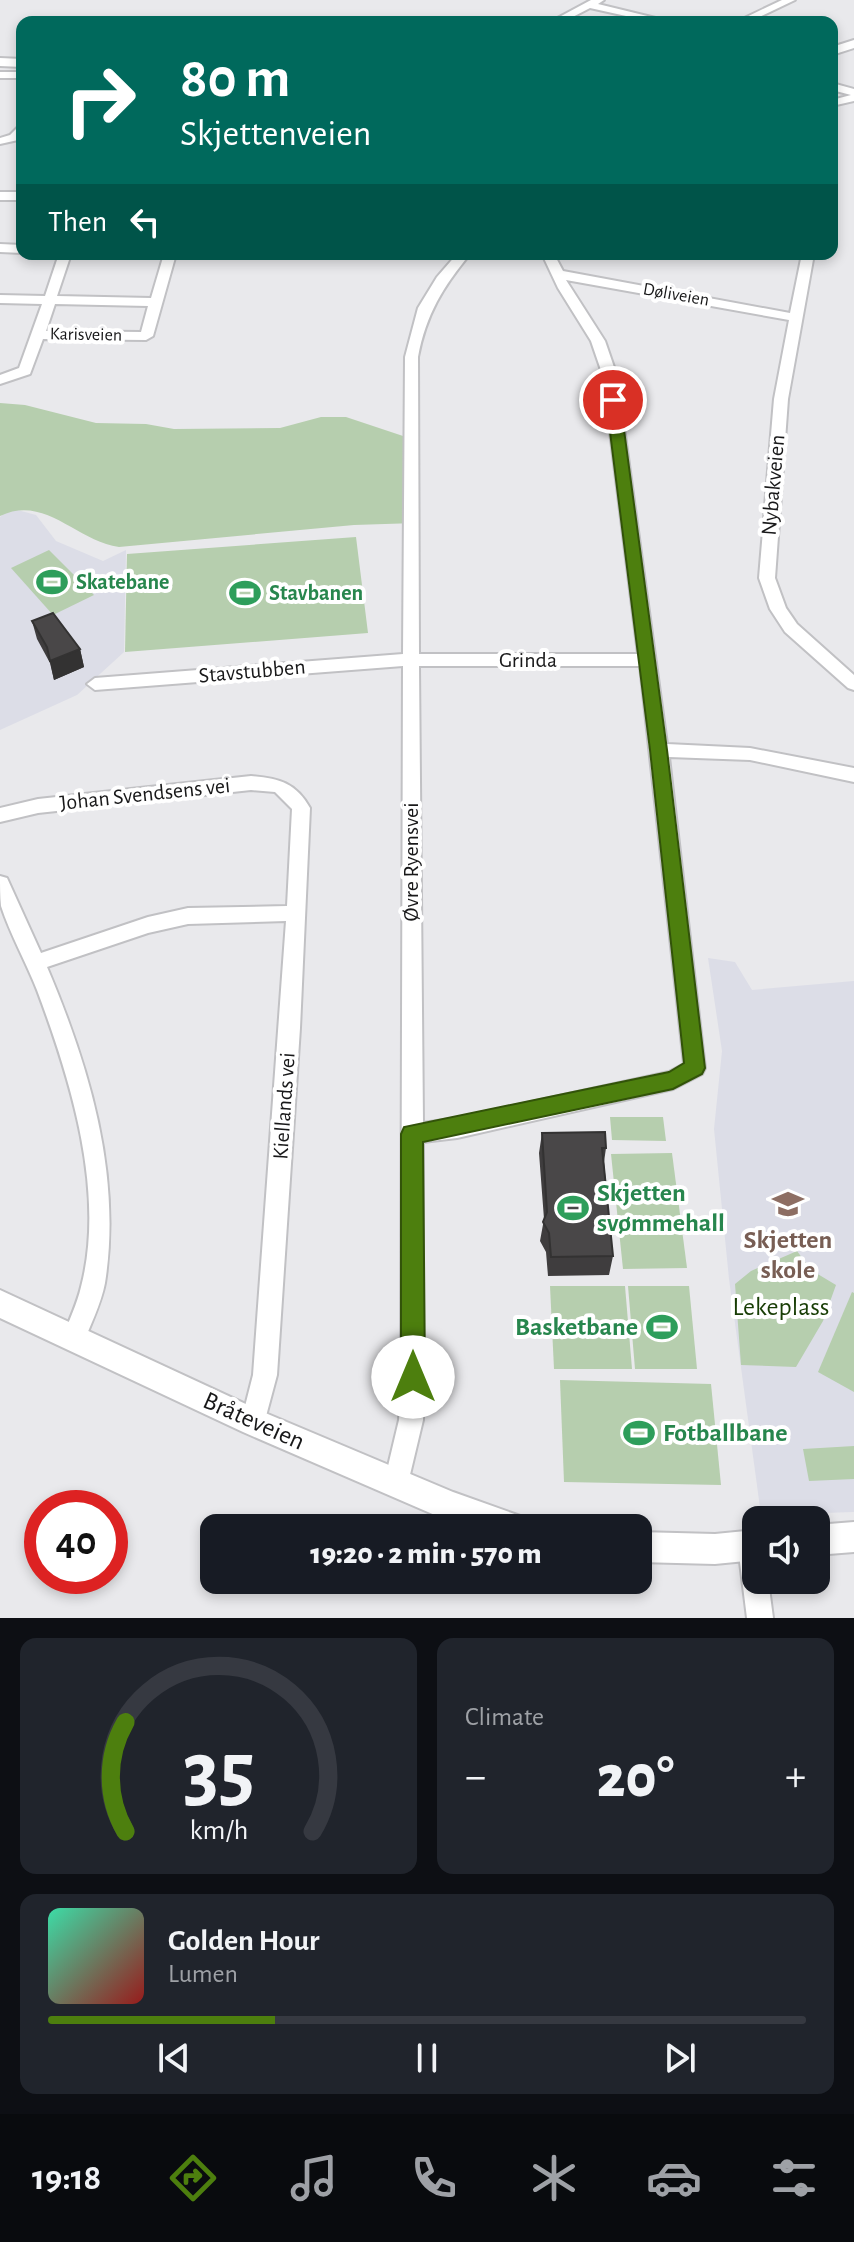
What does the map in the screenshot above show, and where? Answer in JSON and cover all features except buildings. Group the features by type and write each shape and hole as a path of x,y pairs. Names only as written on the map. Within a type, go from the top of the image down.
{"main road":[{"name":"Bråteveien","path":"0,1304 253,1422 476,1514"},
{"path":"830,1539 854,1537"},
{"path":"652,1548 683,1550 742,1547"}],"street":[{"path":"567,16 599,0"},
{"path":"754,16 790,0"},
{"path":"588,5 639,16"},
{"name":"Karisveien","path":"0,380 25,371 63,260"},
{"name":"Karisveien","path":"38,335 146,336 168,260"},
{"name":"Øvre Ryensvei","path":"396,1483 408,1440 412,1410 411,352 428,300 459,260"},
{"path":"412,1134 457,1128 673,1080 695,1068 659,750 610,376 598,341 550,260"},
{"name":"Nybakveien","path":"807,260 781,399 767,578 778,609 791,628 854,684"},
{"name":"Døliveien","path":"556,274 797,318"},
{"name":"Karisveien","path":"0,299 157,302"},
{"name":"Grinda","path":"410,660 646,660"},
{"name":"Stavstubben","path":"95,684 410,660"},
{"path":"659,750 750,754 854,775"},
{"name":"Johan Svendsens vei","path":"0,815 38,806 251,783 277,784 290,791"},
{"name":"Kiellands vei","path":"253,1422 265,1375 290,1028 301,808 290,791"},
{"path":"0,883 38,962 72,1061 85,1111 96,1176 99,1227 96,1274 89,1305 74,1338"},
{"path":"38,962 148,925 188,916 295,913"},
{"path":"758,1594 760,1618"}],"shaded area":[{"path":"10,508 36,515 56,541 103,561 126,550 124,652 77,695 0,730 0,517"},
{"name":"Skjetten skole","path":"708,958 735,962 752,990 854,981 854,1512 830,1513 830,1506 760,1506 729,1279 714,1129 722,1051"}],"green space":[{"path":"0,403 25,405 96,423 146,424 174,429 280,428 321,417 346,417 415,440 416,523 354,525 119,547 103,543 32,511 16,511 0,516"},
{"name":"Stavbanen","path":"356,537 368,633 125,652 127,554"},
{"name":"Skatebane","path":"49,550 94,595 53,615 11,568"},
{"path":"610,1117 663,1117 666,1141 612,1140"},
{"path":"672,1153 687,1268 623,1269 611,1154"},
{"name":"Lekeplass","path":"797,1251 811,1270 836,1285 823,1321 796,1367 741,1365 735,1284 751,1271"},
{"path":"550,1286 625,1286 632,1369 554,1369"},
{"name":"Basketbane","path":"628,1286 689,1286 697,1369 635,1369"},
{"name":"Lekeplass","path":"854,1293 854,1392 818,1372"},
{"name":"Fotballbane","path":"560,1380 711,1384 721,1485 564,1482"},
{"path":"854,1446 854,1479 809,1481 803,1449"}],"place":[{"name":"Skatebane","path":"52,582"},
{"name":"Stavbanen","path":"245,593"},
{"name":"Skjetten skole","path":"788,1204"},
{"name":"Skjetten svømmehall","path":"573,1208"},
{"name":"Basketbane","path":"662,1327"},
{"name":"Fotballbane","path":"639,1433"}],"route":[{"path":"413,1377 412,1134 457,1128 673,1080 695,1068 659,750 613,400"}]}
